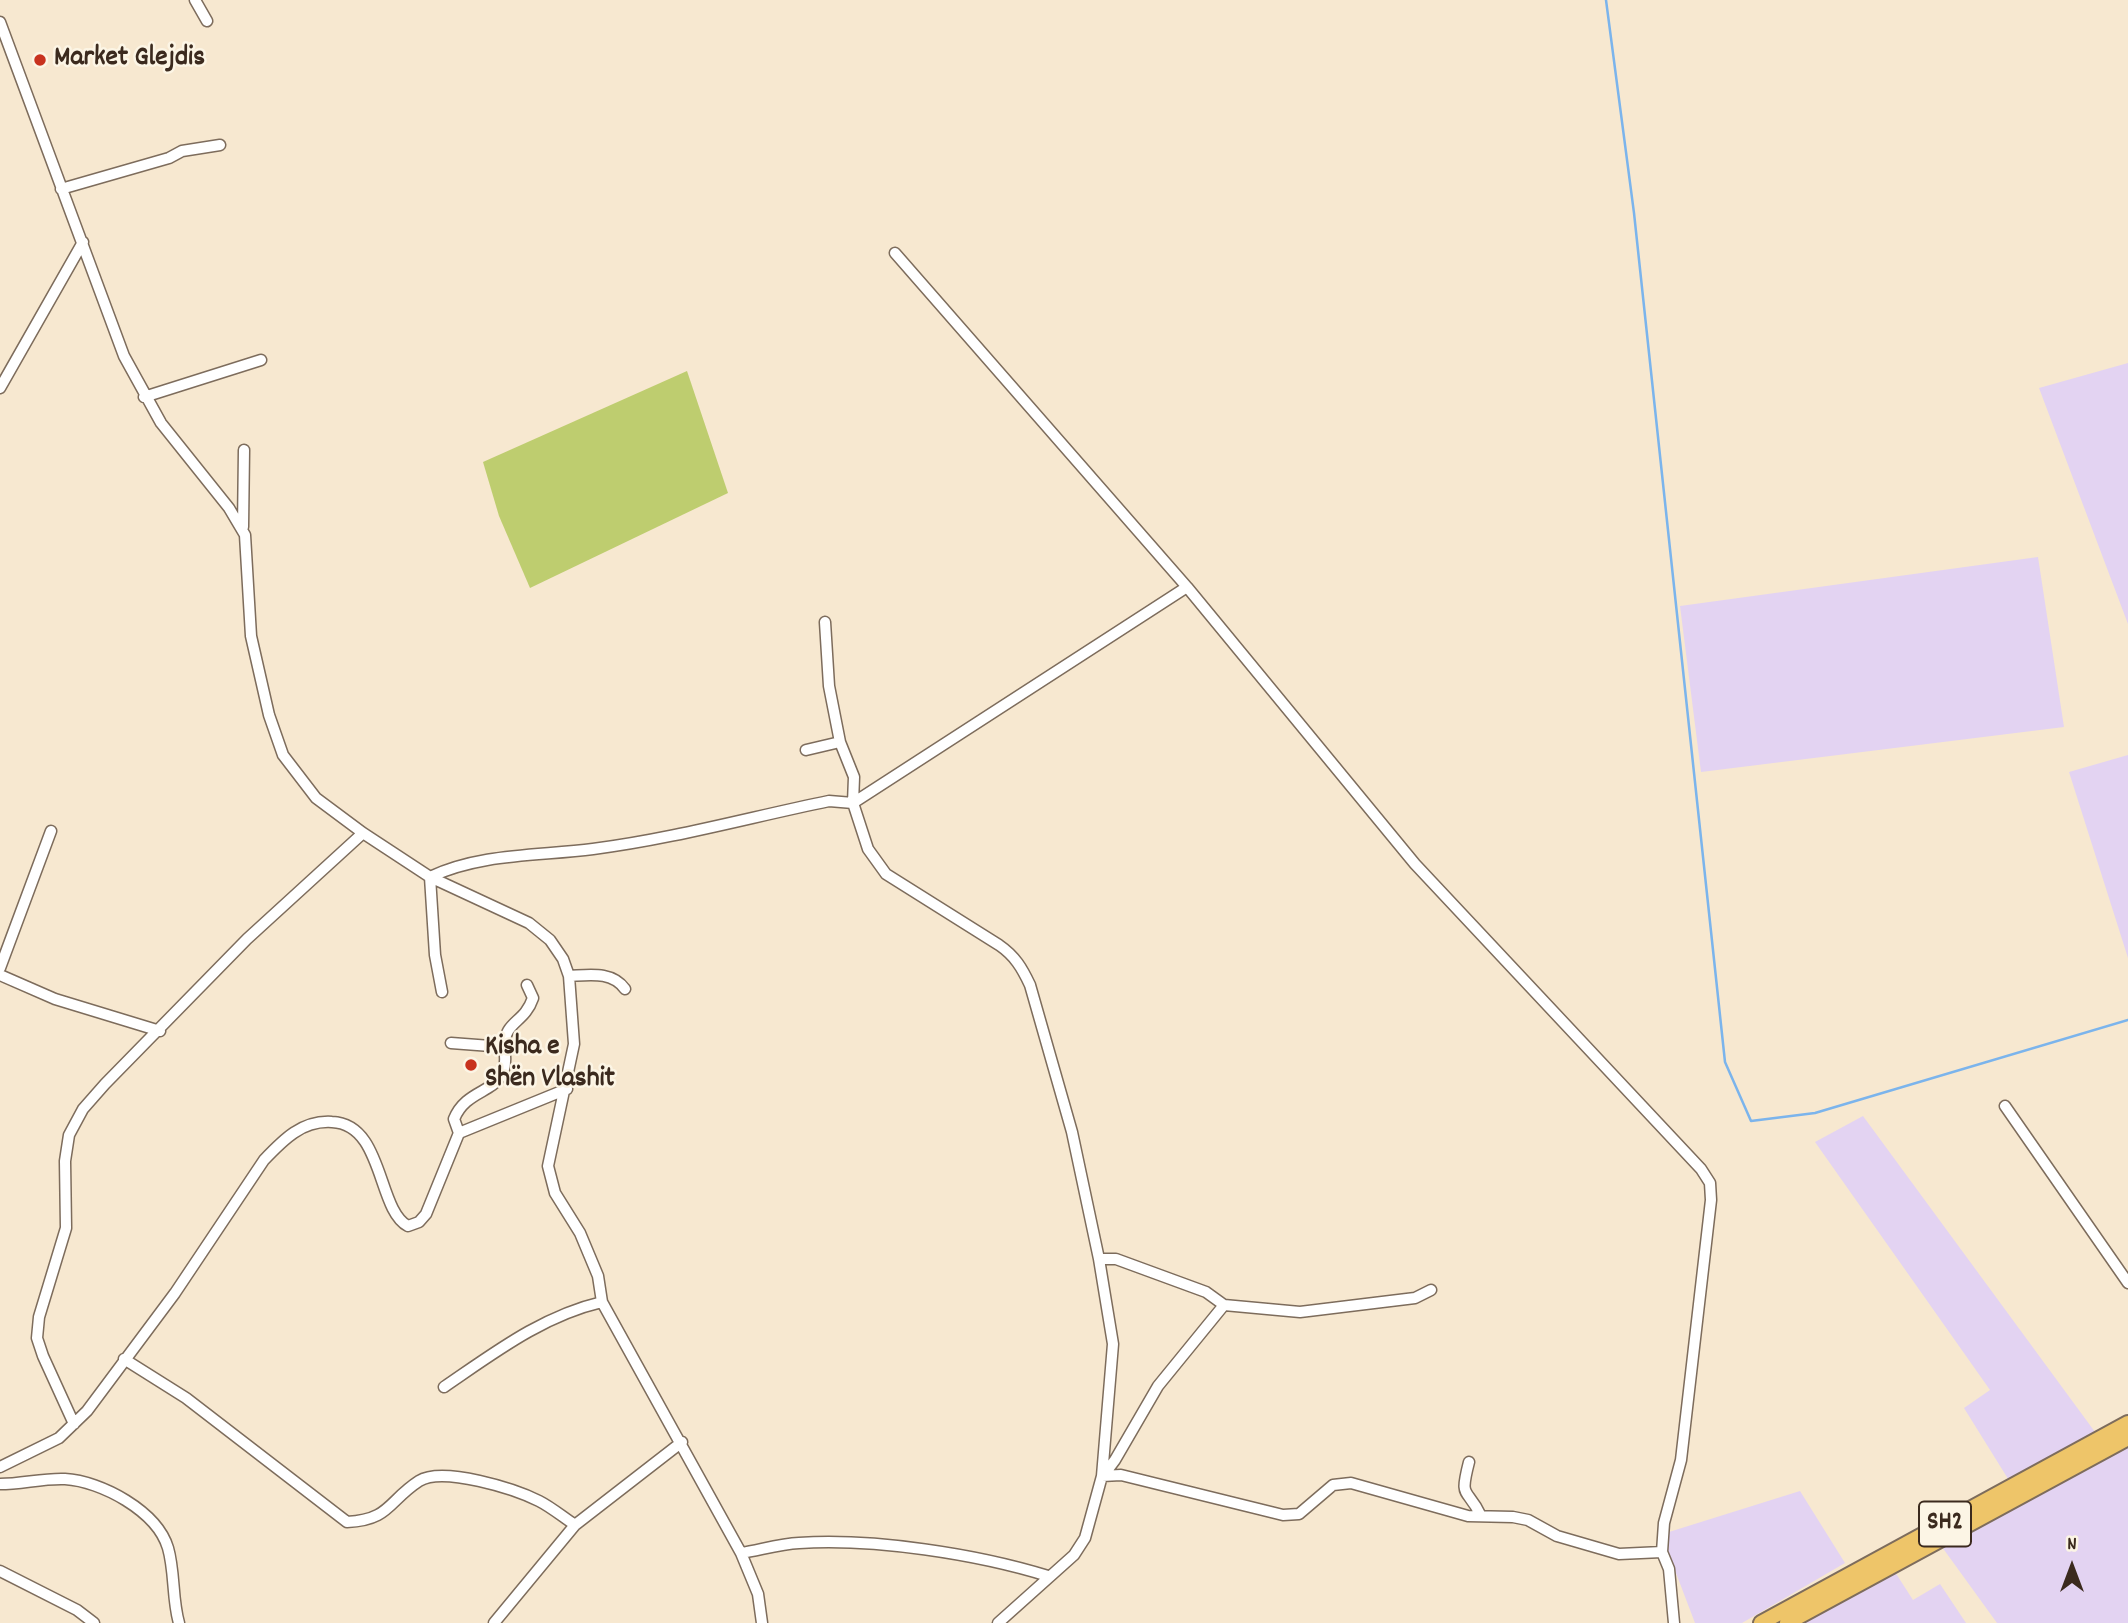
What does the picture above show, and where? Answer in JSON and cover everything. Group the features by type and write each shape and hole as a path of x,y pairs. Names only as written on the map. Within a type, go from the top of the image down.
{"highway":[{"name":"SH2","path":"1761,1623 2128,1423"},
{"name":"SH2","path":"1787,1623 2128,1438"}],"street":[{"path":"195,0 207,21"},
{"path":"0,22 124,356 144,397 229,508 244,535"},
{"path":"61,188 169,158 182,151 220,145"},
{"path":"0,388 83,242"},
{"path":"895,253 1188,587 1415,864 1701,1169 1710,1183 1711,1200 1681,1460 1664,1523 1662,1552 1669,1569 1674,1623"},
{"path":"144,397 261,360"},
{"path":"244,450 241,513 251,636 268,715 283,755 316,798 363,833 430,877 528,923 550,940 563,959 569,976 574,1044 567,1089 550,1152 549,1179 580,1233 598,1276 602,1302 682,1442 741,1553 758,1594 762,1623"},
{"path":"430,877 452,866 593,849 829,802 853,803 1188,587"},
{"path":"825,622 829,686 840,742 854,776 853,803 868,849 886,874 999,945 1014,956 1023,969 1072,1132 1099,1259 1113,1344 1102,1476 1085,1538 1074,1555 998,1623"},
{"path":"806,750 840,742"},
{"path":"0,968 51,831"},
{"path":"74,1424 37,1338 38,1317 66,1228 65,1161 69,1135 83,1109 105,1084 160,1031 247,939 363,833"},
{"path":"430,877 436,962 442,992"},
{"path":"569,976 600,974 619,981 625,989"},
{"path":"0,975 55,999 160,1031"},
{"path":"0,1467 43,1448 74,1424 182,1283 264,1160 281,1142 304,1125 337,1122 353,1128 373,1157 398,1218 408,1226 419,1222 426,1214 459,1133 454,1119 459,1107 471,1096 493,1086 503,1077 506,1060 505,1036 511,1026 527,1014 533,998 527,985"},
{"path":"451,1043 504,1047"},
{"path":"459,1133 567,1089"},
{"path":"2005,1105 2128,1283"},
{"path":"1099,1259 1116,1259 1168,1278 1206,1292 1224,1305 1300,1312 1415,1298 1431,1290"},
{"path":"444,1387 520,1335 556,1316 602,1302"},
{"path":"1102,1476 1115,1460 1158,1386 1224,1305"},
{"path":"124,1359 186,1398 347,1522 365,1521 384,1513 421,1479 444,1476 512,1490 540,1502 575,1525"},
{"path":"494,1623 575,1525 682,1442"},
{"path":"1469,1462 1464,1493 1482,1516"},
{"path":"1102,1476 1121,1475 1283,1515 1299,1514 1333,1485 1351,1483 1468,1516 1528,1520 1558,1536 1619,1554 1662,1552"},
{"path":"0,1484 62,1478 84,1480 130,1504 158,1527 168,1548 179,1623"},
{"path":"741,1553 797,1543 848,1542 1000,1561 1048,1576"},
{"path":"0,1571 77,1610 94,1623"}],"shaded area":[{"path":"2128,363 2128,624 2039,388"},
{"path":"2038,557 2064,727 1701,772 1680,606"},
{"path":"2128,755 2128,958 2069,772"},
{"path":"1863,1116 2095,1432 2010,1482 1964,1408 1990,1390 1815,1142"},
{"path":"2128,1444 2128,1623 1997,1623 1942,1547"},
{"path":"1800,1491 1845,1563 1742,1623 1695,1623 1668,1552 1669,1532"},
{"path":"1895,1572 1913,1600 1940,1584 1966,1623 1804,1623"}],"green space":[{"path":"687,371 728,493 530,588 499,516 483,462"}],"waterway":[{"path":"1606,0 1634,213 1725,1062 1751,1121 1815,1113 2128,1020"}],"place":[{"name":"Market Glejdis","path":"40,60"},
{"name":"Kisha e Shën Vlashit","path":"471,1065"}]}
